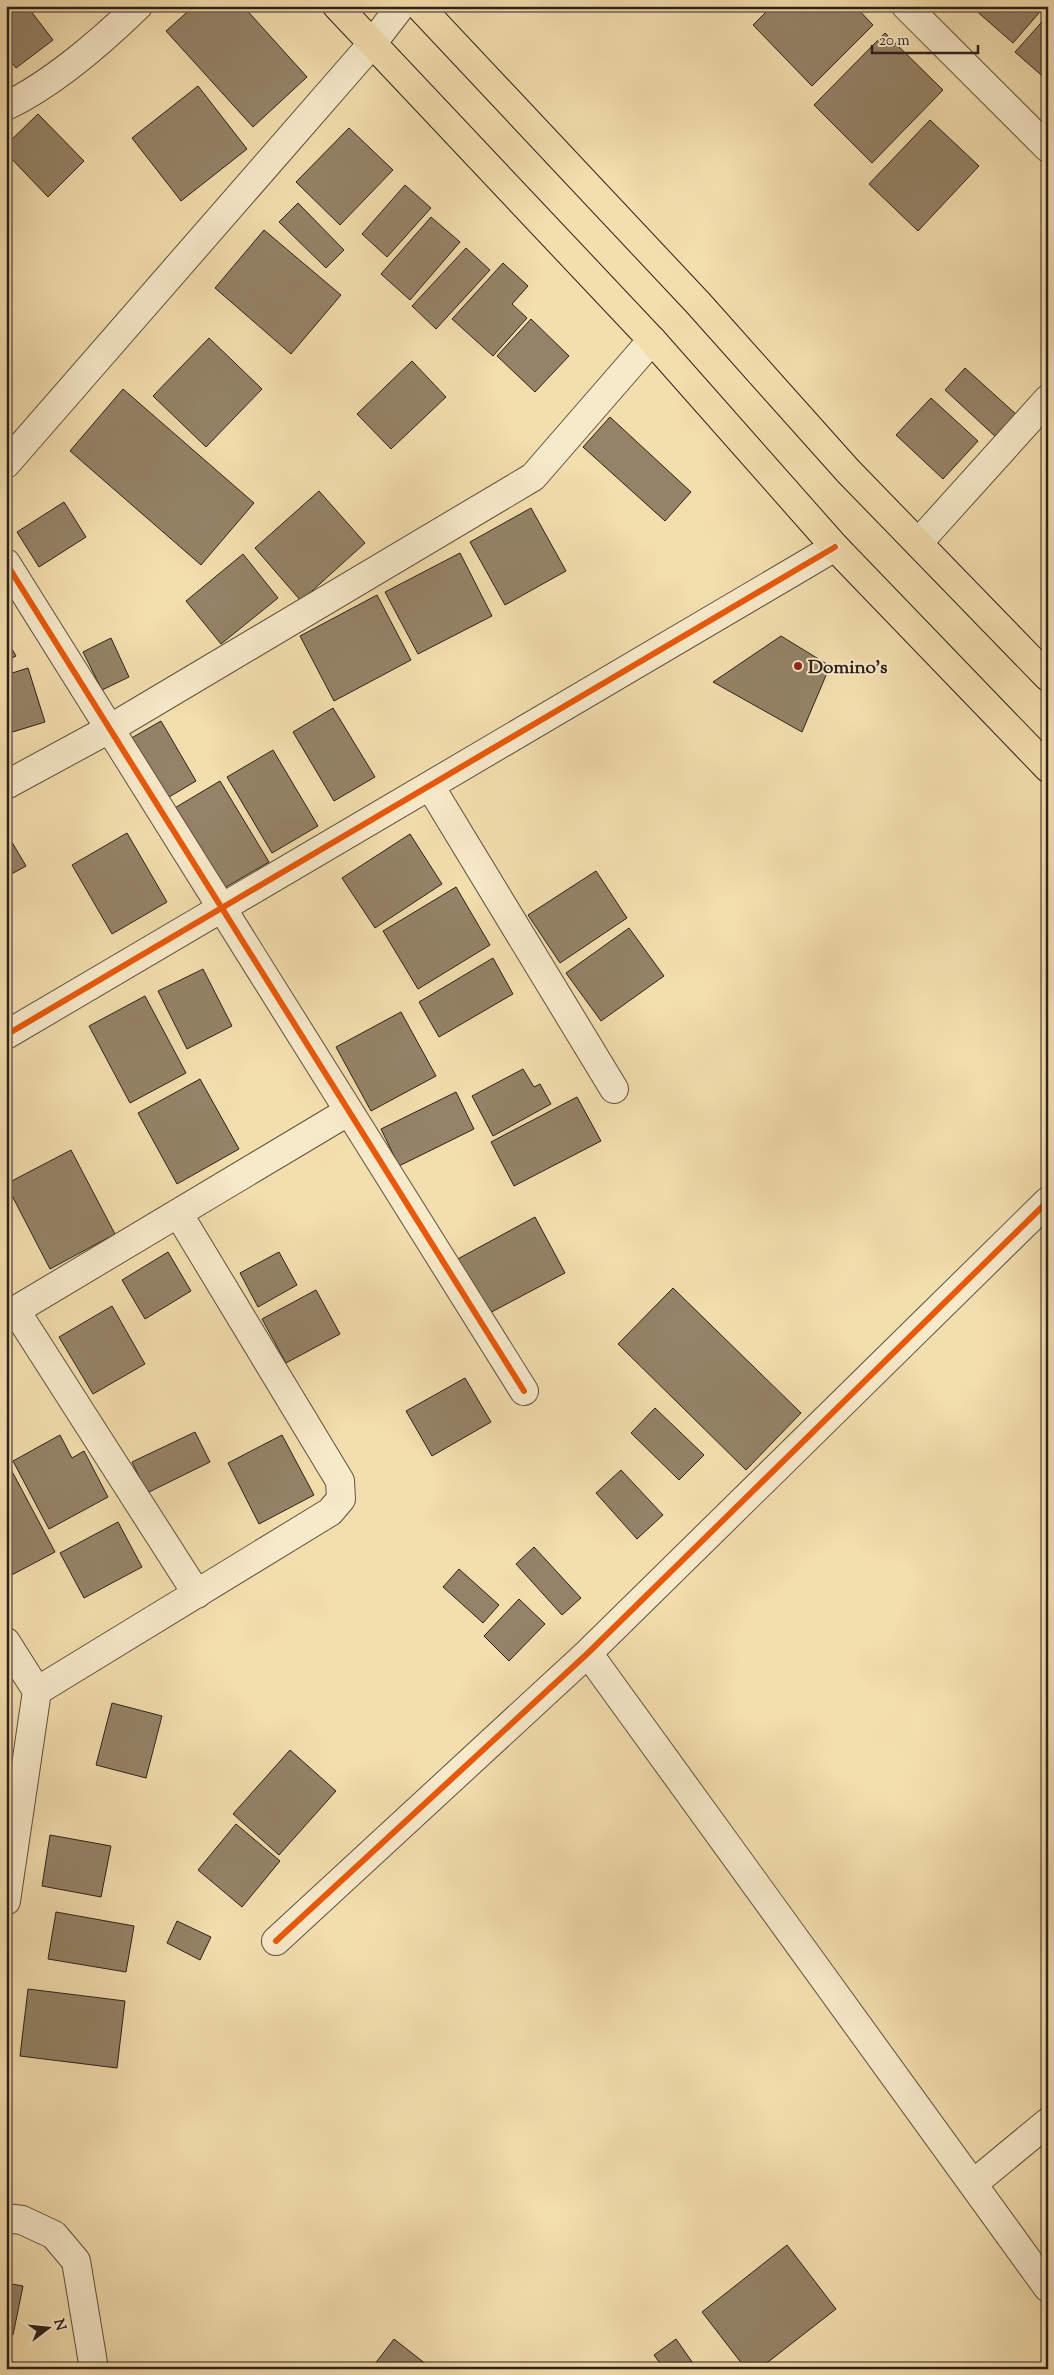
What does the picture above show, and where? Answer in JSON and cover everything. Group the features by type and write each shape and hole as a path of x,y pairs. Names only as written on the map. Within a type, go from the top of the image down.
{"main road":[{"path":"337,6 652,340 835,547 1048,768"},
{"path":"419,6 698,304 848,471 1048,677"}],"street":[{"path":"6,106 22,98 105,38 138,6"},
{"path":"6,464 371,44 401,6"},
{"path":"906,6 1048,148"},
{"path":"6,785 111,728 533,477 652,340"},
{"path":"919,542 1048,399"},
{"path":"6,1035 835,547"},
{"path":"6,563 111,728 524,1391"},
{"path":"430,786 614,1089"},
{"path":"196,1594 11,1314 349,1111"},
{"path":"276,1941 588,1653 1048,1201"},
{"path":"37,1691 330,1512 341,1499 340,1481 178,1214"},
{"path":"6,1642 37,1691 6,1901"},
{"path":"588,1653 1048,2288"},
{"path":"973,2184 1048,2122"},
{"path":"6,2218 22,2220 54,2235 76,2261 94,2369"}],"building":[{"path":"6,6 27,6 53,40 16,68 6,55"},
{"path":"194,6 243,6 307,77 253,127 166,31"},
{"path":"772,6 855,6 873,25 812,86 753,25"},
{"path":"975,6 1045,6 1013,43 973,8"},
{"path":"1048,15 1048,81 1015,52"},
{"path":"885,33 943,90 872,163 814,105"},
{"path":"198,86 247,149 181,201 132,138"},
{"path":"38,114 84,161 48,197 6,153 6,145"},
{"path":"930,120 979,166 918,231 869,184"},
{"path":"349,128 393,170 340,225 296,182"},
{"path":"405,185 431,208 387,257 362,234"},
{"path":"298,203 344,250 326,268 279,222"},
{"path":"431,217 460,242 410,300 381,274"},
{"path":"264,230 341,295 291,354 215,288"},
{"path":"466,248 490,270 436,329 412,306"},
{"path":"503,263 528,286 512,304 527,318 493,356 452,319"},
{"path":"531,319 569,356 535,392 497,356"},
{"path":"209,338 262,389 206,447 153,396"},
{"path":"412,361 446,397 391,449 357,414"},
{"path":"965,368 1018,416 997,438 945,390"},
{"path":"123,389 254,503 201,565 70,451"},
{"path":"931,398 978,441 943,479 896,435"},
{"path":"610,417 691,492 665,521 583,447"},
{"path":"319,491 365,543 301,601 255,548"},
{"path":"64,502 86,537 39,567 17,532"},
{"path":"531,508 566,571 505,605 470,542"},
{"path":"460,553 492,616 418,654 385,592"},
{"path":"243,554 278,598 221,644 186,601"},
{"path":"377,595 411,660 334,701 300,636"},
{"path":"781,636 830,666 802,732 713,682"},
{"path":"111,638 129,677 102,690 83,652"},
{"path":"6,639 16,656 6,661"},
{"path":"28,668 45,722 6,734 6,675"},
{"path":"333,708 375,777 334,801 293,732"},
{"path":"161,721 196,781 164,800 128,740"},
{"path":"273,750 318,826 272,853 227,777"},
{"path":"220,781 269,862 221,890 173,809"},
{"path":"6,832 26,866 6,877"},
{"path":"127,833 167,902 112,934 72,865"},
{"path":"410,834 442,884 375,928 342,878"},
{"path":"596,871 627,918 560,963 528,915"},
{"path":"456,887 490,945 418,989 383,931"},
{"path":"629,928 664,976 601,1021 566,973"},
{"path":"493,958 513,994 439,1037 419,1002"},
{"path":"203,969 232,1026 187,1049 158,991"},
{"path":"145,996 186,1073 130,1103 89,1026"},
{"path":"401,1012 436,1076 371,1111 336,1047"},
{"path":"523,1069 534,1087 540,1084 551,1104 493,1136 472,1096"},
{"path":"200,1079 239,1149 177,1184 138,1113"},
{"path":"456,1092 474,1129 399,1166 381,1129"},
{"path":"577,1097 601,1141 514,1186 491,1142"},
{"path":"71,1150 115,1234 50,1269 6,1184"},
{"path":"535,1217 565,1273 484,1316 454,1261"},
{"path":"168,1252 191,1291 145,1319 122,1280"},
{"path":"279,1252 297,1285 258,1307 240,1273"},
{"path":"673,1288 801,1413 746,1470 618,1344"},
{"path":"316,1290 340,1334 286,1363 262,1319"},
{"path":"112,1306 145,1364 93,1394 59,1337"},
{"path":"465,1378 491,1422 432,1456 406,1411"},
{"path":"655,1408 704,1455 679,1480 631,1433"},
{"path":"195,1432 210,1462 147,1493 132,1462"},
{"path":"60,1435 72,1458 84,1451 108,1497 49,1529 13,1461"},
{"path":"282,1435 314,1495 259,1524 228,1463"},
{"path":"6,1463 55,1552 6,1578"},
{"path":"621,1470 663,1515 637,1539 596,1493"},
{"path":"118,1522 142,1567 84,1598 60,1553"},
{"path":"534,1547 581,1598 562,1615 516,1564"},
{"path":"459,1569 499,1605 483,1623 443,1587"},
{"path":"519,1599 545,1624 509,1661 484,1636"},
{"path":"112,1703 162,1716 146,1778 96,1765"},
{"path":"290,1750 336,1791 279,1855 233,1814"},
{"path":"236,1824 280,1861 242,1907 198,1870"},
{"path":"50,1835 111,1846 101,1897 42,1886"},
{"path":"56,1912 134,1926 126,1972 48,1959"},
{"path":"177,1921 211,1937 200,1960 167,1943"},
{"path":"28,1989 125,2001 117,2068 20,2056"},
{"path":"787,2245 836,2309 759,2369 746,2369 702,2312"},
{"path":"6,2283 23,2286 13,2335 6,2334"},
{"path":"394,2339 431,2368 431,2369 371,2369"},
{"path":"676,2339 697,2369 664,2369 654,2355"},
{"path":"63,2365 63,2369 28,2369"}],"cycle path":[{"path":"6,1035 835,547"},
{"path":"6,563 524,1391"},
{"path":"276,1941 588,1653 1048,1201"}],"place":[{"name":"Domino's","path":"798,666"}]}
